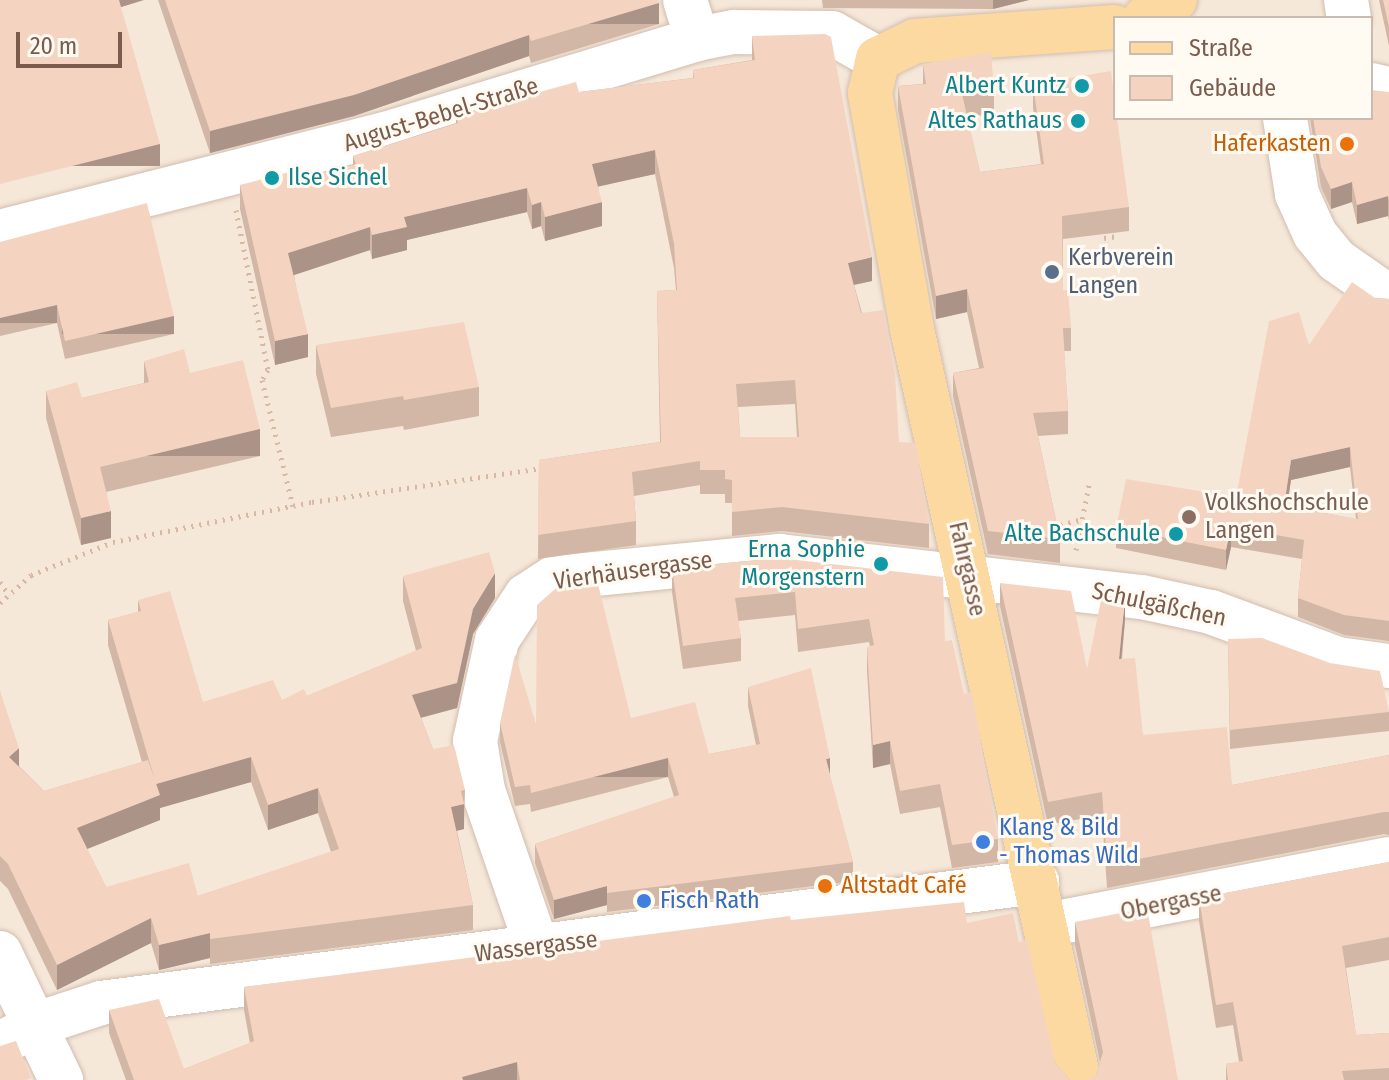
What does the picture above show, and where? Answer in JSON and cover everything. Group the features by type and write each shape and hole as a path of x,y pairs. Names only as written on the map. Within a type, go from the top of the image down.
{"main road":[{"path":"878,59 915,41 1113,19"},
{"name":"Fahrgasse","path":"878,59 870,93 878,161 1079,1080"}],"street":[{"name":"August-Bebel-Straße","path":"0,232 385,134 691,20 734,32 832,33 878,59"},
{"path":"1285,120 1297,194 1315,234 1336,260 1389,297"},
{"name":"Vierhäusergasse","path":"537,947 476,762 497,640 526,596 554,578 757,555 971,581"},
{"name":"Schulgäßchen","path":"971,581 1069,587 1203,610 1338,659 1389,666"},
{"name":"Obergasse","path":"1046,925 1389,859"},
{"name":"Wassergasse","path":"19,1034 101,1003 1037,882"},
{"path":"0,953 19,1034 61,1080"}],"path":[{"path":"229,174 268,370 262,380 293,506"},
{"path":"1104,238 1118,236"},
{"path":"0,603 43,569 113,542 293,506 550,467"},
{"path":"1069,587 1089,485"},
{"path":"1053,527 1083,519"},
{"path":"0,582 9,595"}],"shaded area":[{"path":"0,0 1133,0 1108,12 860,65 1064,1080 0,1080"},
{"path":"1195,0 1389,0 1389,1080 1099,1080 963,498 883,84 910,55 1113,45 1113,120 1373,120 1373,16 1181,16"}],"building":[{"path":"0,0 119,0 160,144 0,184"},
{"path":"165,0 658,0 659,3 531,41 529,35 354,95 210,131"},
{"path":"1383,0 1389,0 1389,27"},
{"path":"825,34 831,37 872,257 848,263 861,313 883,310 895,373 899,442 916,443 929,524 782,507 732,512 732,480 725,479 725,470 700,470 700,461 632,472 636,521 538,535 539,460 661,442 657,291 677,290 674,244 655,150 592,164 602,202 545,217 541,202 532,205 527,188 404,217 407,227 372,235 370,227 288,253 308,334 275,341 240,185 301,169 303,177 356,164 353,156 458,123 456,115 576,82 579,92 694,78 693,70 755,60 752,36","holes":["795,380 799,437 740,437 736,384"]},
{"path":"991,52 994,91 962,94 980,172 1044,164 1033,84 1111,71 1113,120 1117,120 1129,207 1062,216 1063,290 1068,290 1071,328 1063,328 1068,411 1033,413 1060,539 988,531 953,373 984,368 967,289 936,296 898,86 926,84 923,64"},
{"path":"1373,90 1389,92 1389,200 1388,196 1357,205 1352,182 1331,189 1321,167 1313,120 1373,120"},
{"path":"147,203 174,316 65,341 57,305 0,318 0,242"},
{"path":"1352,282 1375,298 1389,299 1389,621 1344,615 1298,598 1304,540 1231,527 1226,550 1116,528 1126,479 1236,497 1269,321 1299,312 1309,345","holes":["1350,447 1358,519 1284,506 1291,460"]},
{"path":"464,322 479,387 331,408 316,345"},
{"path":"184,349 190,373 243,360 260,429 100,467 111,511 81,518 46,391 77,382 82,398 149,382 144,361"},
{"path":"489,552 495,573 473,609 457,683 412,695 433,749 454,745 465,790 461,791 464,804 451,807 473,905 210,939 210,933 159,945 151,918 57,965 8,864 0,856 0,691 19,748 9,757 44,791 148,760 155,779 108,620 141,611 138,600 170,591 203,702 273,680 282,700 304,689 307,696 422,648 403,576","holes":["251,757 268,805 318,788 339,849 198,896 189,863 106,887 77,828 160,795 156,784"]},
{"path":"780,558 943,577 945,641 952,640 964,694 972,692 998,839 952,845 940,784 900,791 890,741 873,745 867,647 874,645 869,619 798,629 795,592 735,598 741,638 683,646 672,568"},
{"path":"597,580 631,718 695,702 709,754 760,744 748,687 811,668 830,758 826,759 853,862 607,893 607,886 554,900 535,844 679,795 668,758 531,793 530,785 515,787 500,723 515,654 536,724 537,605 562,583"},
{"path":"1000,583 1071,591 1087,669 1102,595 1125,597 1119,659 1135,658 1143,735 1227,727 1232,785 1389,755 1389,812 1107,865 1102,792 1048,802"},
{"path":"1262,638 1330,663 1380,671 1389,712 1230,730 1228,639"},
{"path":"1389,862 1389,937 1342,946 1356,1035 1389,1033 1389,1068 1342,1071 1344,1080 1228,1080 1226,1064 1243,1061 1233,1002 1216,1005 1199,898"},
{"path":"964,902 967,923 1013,913 1019,942 1027,940 1055,1063 1070,1080 520,1080 517,1062 462,1077 463,1080 134,1080 109,1010 159,999 184,1069 254,1041 244,987 790,916 791,920"},
{"path":"1147,908 1178,1080 1087,1080 1096,1075 1103,1052 1075,922"},
{"path":"16,1041 31,1078 0,1080 0,1046"}],"place":[{"name":"Albert Kuntz","path":"1082,86"},
{"name":"Altes Rathaus","path":"1078,121"},
{"name":"Haferkasten","path":"1347,144"},
{"name":"Ilse Sichel","path":"272,178"},
{"name":"Kerbverein Langen","path":"1052,272"},
{"name":"Volkshochschule Langen","path":"1189,517"},
{"name":"Alte Bachschule","path":"1176,534"},
{"name":"Erna Sophie Morgenstern","path":"881,564"},
{"name":"Klang & Bild - Thomas Wild","path":"983,842"},
{"name":"Altstadt Café","path":"825,886"},
{"name":"Fisch Rath","path":"644,901"}]}
